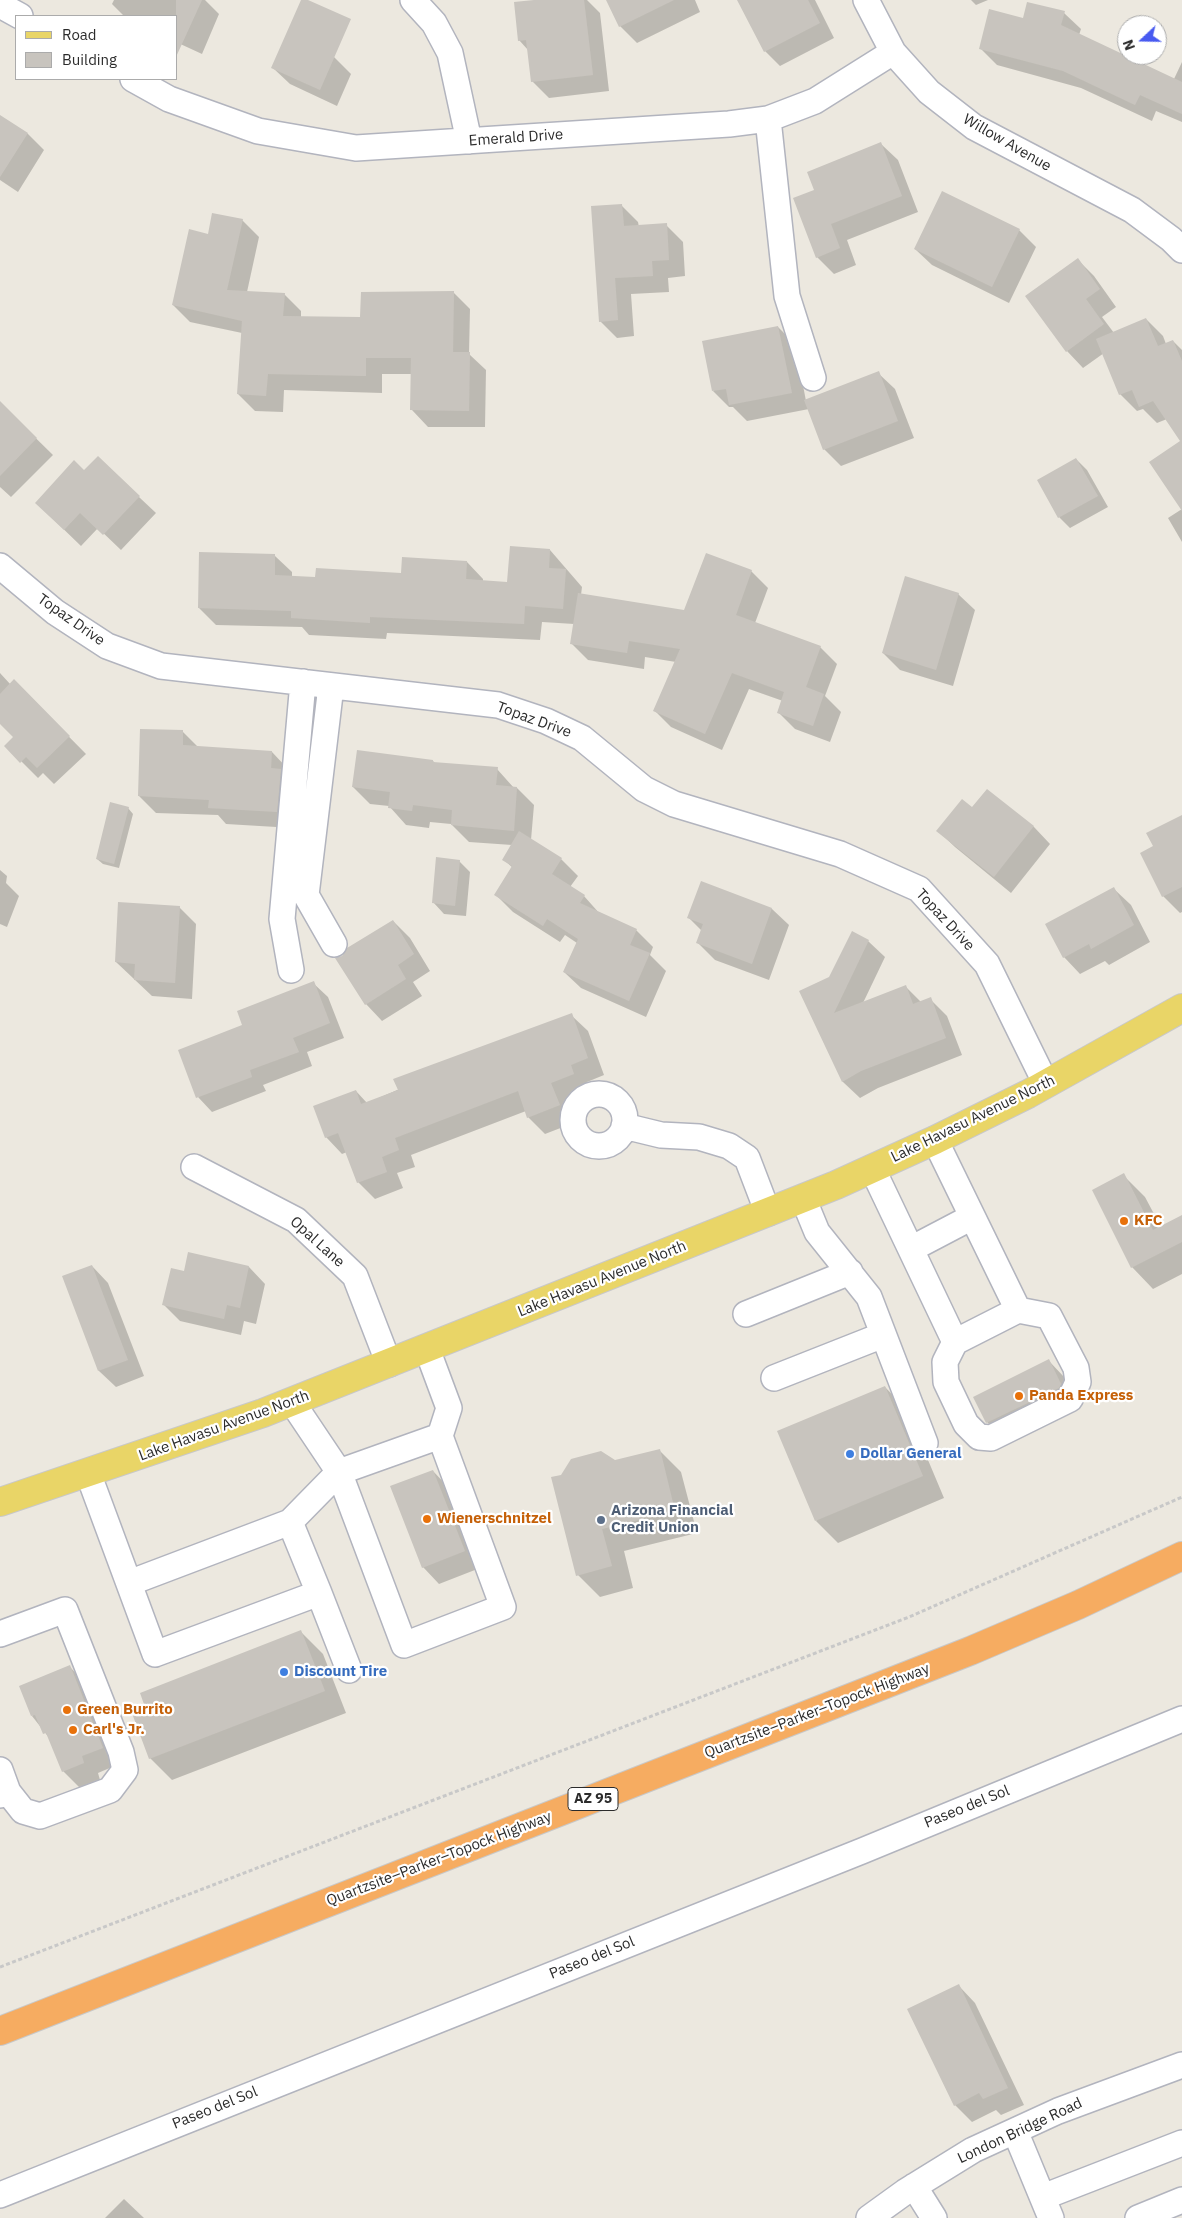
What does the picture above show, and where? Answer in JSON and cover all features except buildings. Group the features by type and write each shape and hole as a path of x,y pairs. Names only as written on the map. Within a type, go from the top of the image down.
{"highway":[{"name":"Quartzsite–Parker–Topock Highway","path":"0,2031 970,1651 1078,1605 1182,1556"}],"main road":[{"name":"Lake Havasu Avenue North","path":"0,1502 292,1402 768,1213 935,1140 1046,1084 1182,1008"}],"street":[{"path":"412,0 434,23 450,53 469,141"},
{"name":"Willow Avenue","path":"866,0 894,52 929,92 974,127 1132,210 1171,239 1182,250"},
{"path":"0,5 18,15"},
{"name":"Emerald Drive","path":"135,80 169,99 258,131 356,148 729,124 768,119 815,101 894,52"},
{"path":"768,119 788,296 813,378"},
{"name":"Topaz Drive","path":"0,566 55,612 107,646 161,666 498,705 546,721 582,738 644,789 674,804 840,854 919,888 987,964 1046,1084"},
{"path":"292,970 282,919 303,682"},
{"path":"331,686 306,895 334,944"},
{"path":"624,1126 661,1135 700,1137 729,1146 747,1158 768,1213"},
{"path":"935,1140 1018,1310"},
{"name":"Opal Lane","path":"194,1167 296,1220 355,1276 389,1364"},
{"path":"872,1168 955,1342"},
{"path":"803,1198 817,1232 869,1297 925,1443"},
{"path":"911,1249 972,1217"},
{"path":"746,1314 850,1272"},
{"path":"1018,1310 1050,1316 1076,1368 1078,1382 1070,1399 991,1438 979,1437 966,1424 946,1382 945,1362 955,1342 1018,1310"},
{"path":"774,1378 883,1335"},
{"path":"292,1402 339,1472 404,1645 503,1607 440,1436 449,1408 427,1349"},
{"path":"129,1583 290,1522 339,1472 440,1436"},
{"path":"88,1473 155,1654 319,1593"},
{"path":"290,1522 349,1670"},
{"path":"0,1634 64,1610 122,1752 125,1770 110,1790 40,1816 23,1811 3,1786"},
{"name":"Paseo del Sol","path":"0,2195 852,1854 1182,1719"},
{"name":"London Bridge Road","path":"869,2218 914,2186 973,2150 1058,2111 1182,2064"},
{"path":"1015,2131 1047,2207 1182,2143"},
{"path":"914,2186 934,2218"},
{"path":"1138,2218 1182,2200"}],"path":[{"path":"0,1967 910,1617 1182,1498"}],"place":[{"name":"KFC","path":"1124,1221"},
{"name":"Panda Express","path":"1019,1396"},
{"name":"Dollar General","path":"850,1454"},
{"name":"Wienerschnitzel","path":"427,1519"},
{"name":"Arizona Financial Credit Union","path":"601,1520"},
{"name":"Discount Tire","path":"284,1672"},
{"name":"Green Burrito","path":"67,1710"},
{"name":"Carl's Jr.","path":"73,1730"}]}
